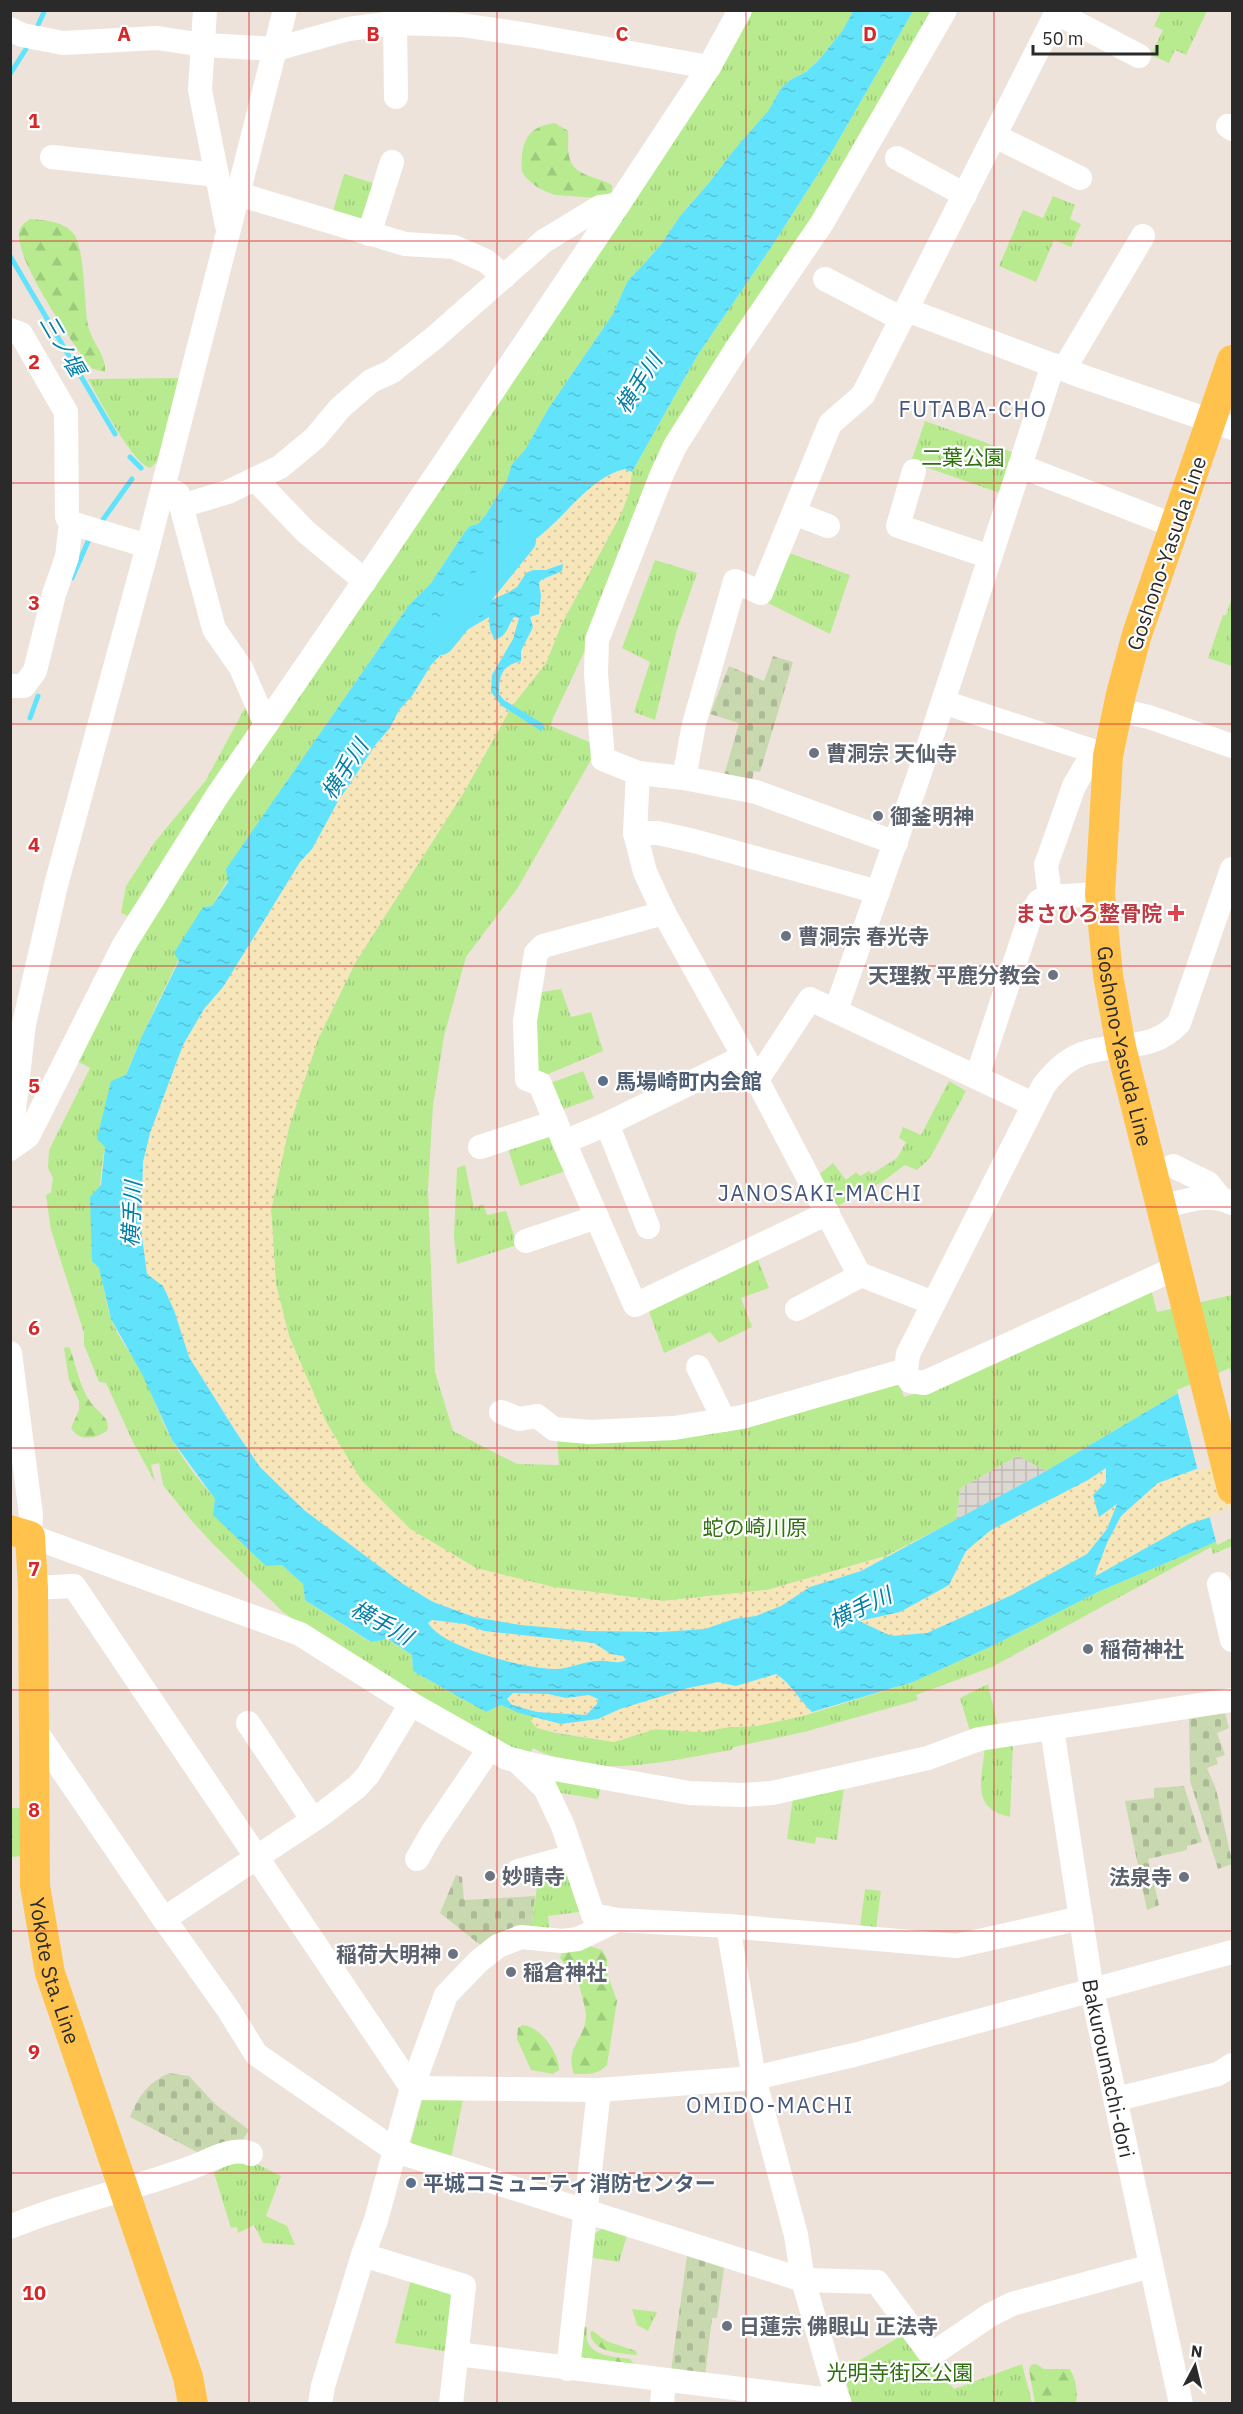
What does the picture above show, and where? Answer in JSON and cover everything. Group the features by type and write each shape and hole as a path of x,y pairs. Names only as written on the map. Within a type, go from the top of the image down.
{"main road":[{"name":"Goshono-Yasuda Line","path":"1233,360 1222,424 1174,526 1137,634 1117,710 1096,762 1100,894 1108,975 1120,1047 1233,1489"},
{"name":"Yokote Sta. Line","path":"20,1533 33,1588 35,1886 50,1973 188,2377 193,2403"}],"street":[{"path":"205,10 201,90 228,234"},
{"path":"10,1144 24,1024 56,885 148,546 285,10"},
{"path":"10,1149 28,1136 124,945 217,796 618,205 709,68 740,10"},
{"path":"896,843 756,792 684,778 638,773 603,759 596,674 597,640 675,446 737,348 822,223 945,10"},
{"path":"684,778 694,724 735,581 761,593 830,424 864,395 1058,12 1139,56"},
{"path":"10,29 22,35 63,43 157,38 204,45 276,49 348,29 395,22 461,25 709,68"},
{"path":"395,22 396,98"},
{"path":"994,136 1080,178"},
{"path":"52,157 217,175"},
{"path":"897,158 964,195"},
{"path":"369,234 392,162"},
{"path":"238,194 405,244 454,247 486,261 504,277"},
{"path":"181,506 228,492 280,467 315,438 340,408 371,381 391,372 434,339 544,241 600,207 618,205"},
{"path":"836,1010 896,843 1020,466 1058,367 1143,236"},
{"path":"825,279 904,314 1222,424"},
{"path":"10,330 21,334 66,412 67,516 71,523 67,557 54,594 35,671 24,686 10,686"},
{"path":"1020,466 1174,526"},
{"path":"914,471 898,526 990,558"},
{"path":"255,479 306,532 365,581"},
{"path":"163,485 178,494 214,629 241,668 266,725"},
{"path":"794,513 828,526"},
{"path":"71,523 148,546"},
{"path":"943,702 1096,762 1074,786 1046,865 1050,897"},
{"path":"1117,710 1149,717 1233,746"},
{"path":"638,773 635,833 645,872 663,913 757,1080 859,1274 933,1304"},
{"path":"635,833 658,833 694,841 878,892"},
{"path":"1179,1280 924,1383 910,1381 906,1370 908,1354 1044,1085 1065,1063 1088,1052 1155,1040 1169,1033 1179,1023 1233,869"},
{"path":"977,1077 1031,914 1039,901 1050,897 1100,894"},
{"path":"663,913 543,946 536,952 525,1021 526,1079 540,1084 635,1305 828,1213"},
{"path":"757,1080 810,999 1033,1104"},
{"path":"480,1147 607,1125 743,1057"},
{"path":"607,1125 648,1227"},
{"path":"1173,1166 1208,1183 1226,1201"},
{"path":"1161,1207 1207,1196 1226,1201"},
{"path":"526,1241 597,1217"},
{"path":"797,1309 856,1278 859,1274"},
{"path":"10,1353 31,1515 20,1533"},
{"path":"698,1367 724,1420"},
{"path":"501,1412 519,1419 537,1416 554,1430 590,1432 674,1428 742,1418 906,1370"},
{"path":"20,1533 54,1552 74,1586 412,2088"},
{"path":"20,1533 300,1634 411,1704 490,1749 517,1761 689,1793 743,1795 772,1793 928,1758 979,1739 1233,1700"},
{"path":"1219,1584 1233,1640"},
{"path":"33,1588 74,1586"},
{"path":"164,1919 313,1820 357,1787 368,1775 411,1704"},
{"path":"248,1724 313,1820"},
{"path":"33,1727 228,2009 256,2054 396,2151 803,2280 877,2282 931,2355 990,2315 1012,2304 1151,2266"},
{"name":"Bakuroumachi-dori","path":"1052,1729 1092,1991 1181,2403"},
{"path":"417,1860 432,1833 490,1749"},
{"path":"517,1761 545,1788 563,1826 593,1915 617,1920 728,1926 957,1946 1081,1918"},
{"path":"518,1871 573,1856"},
{"path":"320,2403 323,2386 363,2255 376,2220 412,2088 446,1995 478,1961 498,1946 521,1937 562,1941 578,1939 617,1920"},
{"path":"457,2354 568,2369 663,2392 839,2402 803,2280 796,2235 754,2078 728,1926"},
{"path":"412,2088 599,2090 754,2078 854,2055 1233,1952"},
{"path":"1117,2099 1218,2074 1233,2065"},
{"path":"568,2369 599,2090"},
{"path":"10,2227 68,2206 124,2191 237,2150 251,2154"},
{"path":"363,2255 464,2286 451,2403"}],"green space":[{"path":"740,11 853,11 843,30 818,61 806,72 790,80 781,88 770,110 680,216 660,246 627,282 613,314 548,409 525,450 512,464 507,480 487,513 478,524 470,526 464,533 431,583 409,605 287,781 212,906 203,907 134,1055 112,1116 105,1147 100,1187 99,1233 102,1279 111,1318 142,1373 168,1432 185,1461 232,1517 303,1584 305,1600 370,1642 387,1639 412,1655 413,1671 486,1712 501,1705 534,1717 531,1721 537,1728 556,1733 614,1742 655,1729 702,1732 729,1727 756,1726 803,1716 913,1682 992,1646 1100,1591 1232,1535 1232,1546 1213,1554 1211,1547 992,1667 916,1695 918,1700 804,1732 734,1747 731,1750 631,1766 581,1764 557,1758 533,1748 528,1756 516,1752 308,1629 283,1612 191,1520 163,1485 159,1463 151,1465 155,1482 133,1442 106,1383 99,1382 84,1345 84,1333 51,1230 46,1195 51,1192 53,1178 48,1168 49,1150 90,1068 73,1059 124,945"},
{"name":"蛇の崎川原","path":"913,11 945,11 737,348 553,718 551,726 599,746 517,889 466,957 444,1036 433,1105 428,1189 435,1372 453,1431 517,1464 559,1465 557,1437 892,1381 901,1388 904,1397 935,1387 1150,1285 1157,1312 1232,1295 1232,1370 1178,1393 1046,1471 1018,1456 961,1488 956,1520 886,1556 767,1590 663,1601 553,1587 476,1568 410,1529 361,1480 326,1422 289,1336 276,1285 271,1210 289,1127 318,1039 355,963 464,792 513,704 546,663 562,623 620,516 629,493 632,472 697,356 827,160"},
{"path":"1161,11 1207,11 1186,55 1175,50 1169,63 1151,55 1163,30 1154,26"},
{"path":"555,123 568,131 569,156 575,168 612,185 612,192 597,198 556,195 537,186 524,175 522,156 525,142 531,132 541,126"},
{"path":"344,174 376,184 363,224 332,214"},
{"path":"1053,196 1075,205 1070,219 1081,224 1071,247 1054,240 1036,282 999,266 1023,210 1043,218"},
{"path":"30,219 64,226 73,233 77,240 82,263 88,325 104,360 105,372 93,369 85,361 56,317 26,262 19,233 20,228"},
{"path":"180,378 158,461 150,468 134,455 107,414 88,379"},
{"name":"二葉公園","path":"925,421 1015,453 1000,493 911,462"},
{"path":"784,551 850,575 830,634 764,601"},
{"path":"655,560 697,573 676,633 655,720 634,712 650,662 622,648"},
{"path":"1232,597 1232,666 1208,658"},
{"path":"773,656 793,662 760,772 754,771 751,785 723,779 739,723 710,714 729,666 764,681"},
{"path":"247,704 257,725 128,916 121,913 126,886 154,843 206,780"},
{"path":"561,989 571,1017 591,1012 603,1051 541,1077 532,1073 535,993"},
{"path":"583,1071 594,1098 556,1112 545,1085"},
{"path":"949,1081 966,1091 930,1158 917,1170 905,1165 882,1182 836,1207 817,1176 833,1163 846,1180 856,1172 860,1176 869,1171 872,1174 897,1158 906,1142 899,1138 903,1127 921,1135"},
{"path":"553,1134 566,1171 520,1186 508,1149"},
{"path":"465,1165 474,1208 483,1204 487,1215 506,1211 517,1245 457,1264 454,1237 457,1168"},
{"path":"756,1254 769,1288 741,1298 752,1327 719,1343 710,1332 664,1353 647,1306"},
{"path":"64,1348 70,1348 87,1397 107,1422 107,1431 97,1436 88,1438 79,1436 71,1428 79,1410 79,1401 69,1380"},
{"path":"988,1684 999,1731 972,1738 960,1698"},
{"path":"1224,1710 1229,1728 1217,1733 1225,1755 1216,1758 1218,1764 1207,1768 1216,1789 1232,1861 1232,1864 1218,1869 1190,1781 1189,1715"},
{"path":"1013,1742 1010,1817 997,1813 989,1807 981,1791 981,1781 985,1747"},
{"path":"556,1773 602,1783 598,1799 555,1792"},
{"path":"1184,1786 1202,1842 1187,1846 1187,1850 1148,1859 1159,1905 1147,1910 1125,1801 1154,1798 1154,1788"},
{"path":"844,1787 837,1840 816,1837 815,1844 787,1839 793,1798"},
{"path":"10,1808 22,1808 23,1856 11,1857"},
{"path":"573,1867 587,1911 548,1916 550,1933 531,1930 538,1879"},
{"path":"456,1875 462,1877 464,1900 535,1896 531,1930 484,1948 440,1913"},
{"path":"865,1889 881,1891 876,1929 860,1928"},
{"path":"587,1945 602,1950 607,1959 607,1973 617,2001 607,2065 595,2073 574,2074 572,2056 583,2030 586,2014 575,1972 568,1968 560,1958 562,1953"},
{"path":"523,2025 536,2030 548,2042 556,2056 559,2070 553,2074 531,2070 517,2039 518,2028"},
{"path":"169,2073 189,2076 215,2104 249,2130 241,2143 203,2155 130,2117 145,2090"},
{"path":"464,2095 451,2158 413,2147 411,2141 423,2097"},
{"path":"242,2162 257,2164 281,2176 266,2216 287,2226 295,2245 263,2243 254,2225 238,2233 237,2227 231,2228 214,2173 229,2164"},
{"path":"603,2228 627,2235 619,2262 588,2257 591,2236"},
{"path":"687,2256 724,2268 717,2318 712,2318 705,2376 671,2371"},
{"path":"411,2279 450,2293 453,2302 450,2352 395,2343"},
{"path":"632,2309 657,2312 648,2331 637,2325"},
{"path":"584,2326 587,2327 587,2337 593,2349 606,2355 630,2359 634,2364 577,2358"},
{"path":"593,2331 606,2341 636,2351 637,2355 601,2348 592,2339 590,2332"},
{"name":"光明寺街区公園","path":"908,2332 954,2389 1022,2364 1032,2403 852,2403 843,2370"},
{"path":"1036,2364 1044,2369 1070,2369 1076,2386 1076,2403 1035,2403 1029,2370 1031,2365"}],"sand":[{"path":"625,469 632,472 629,493 620,516 562,623 546,663 513,705 498,694 500,676 511,663 520,662 521,651 533,627 530,617 537,615 541,596 539,583 541,580 554,576 559,564 546,570 533,570 527,573 516,588 472,609 462,607 461,603 467,595 542,534 591,487 601,479"},
{"path":"517,616 519,620 513,639 492,675 502,706 509,711 464,792 355,963 318,1039 289,1127 271,1210 276,1285 289,1336 326,1422 361,1480 410,1529 476,1568 553,1587 663,1601 767,1590 886,1556 956,1520 861,1571 810,1587 781,1606 756,1616 734,1619 705,1629 661,1632 588,1631 520,1625 474,1617 433,1602 403,1584 304,1510 260,1467 189,1357 174,1310 147,1274 141,1229 143,1162 150,1133 183,1045 204,1009 223,987 300,862 312,849 337,803 431,665 460,634 487,617 490,617 502,637 511,620"},
{"path":"1232,1456 1232,1510 1093,1578 1121,1516 1158,1483"},
{"path":"1106,1468 1099,1516 1118,1503 1107,1529 1087,1554 1012,1595 927,1633 891,1636 858,1621 900,1612 949,1585 966,1551 991,1530 1088,1480"},
{"path":"432,1620 465,1624 484,1631 594,1643 611,1654 623,1656 626,1660 593,1661 553,1669 523,1665 486,1656 450,1641 428,1624"},
{"path":"776,1674 812,1712 756,1726 729,1727 702,1732 655,1729 614,1742 537,1728 531,1721 534,1717 561,1724 598,1719 620,1709 688,1688 718,1682 737,1686"},
{"path":"513,1693 548,1694 566,1698 589,1695 598,1698 597,1704 586,1715 537,1712 512,1705 507,1698"}],"shaded area":[{"path":"1018,1456 1046,1471 956,1520 961,1488"}],"water":[{"path":"853,11 913,11 827,160 697,356 632,472 625,469 601,480 552,526 467,595 461,603 462,607 472,609 517,587 526,573 533,570 546,570 563,564 562,571 539,583 541,596 539,614 530,617 533,627 521,651 521,661 506,668 500,681 499,694 504,700 545,725 541,731 502,706 491,692 492,675 513,639 519,618 514,617 504,634 498,638 494,639 489,617 460,634 431,665 412,696 399,710 390,728 376,744 337,803 312,849 300,862 223,987 204,1009 183,1045 150,1133 143,1162 141,1229 147,1274 163,1286 174,1310 189,1357 260,1467 304,1510 403,1584 433,1602 474,1617 520,1625 588,1631 661,1632 705,1629 734,1619 756,1616 781,1606 810,1587 861,1571 1046,1471 1178,1393 1232,1370 1232,1456 1158,1483 1121,1516 1107,1543 1094,1577 1189,1524 1232,1510 1232,1535 1100,1591 992,1646 913,1682 812,1712 776,1674 736,1686 718,1682 688,1688 620,1709 598,1719 561,1724 519,1713 501,1705 486,1712 413,1671 412,1655 388,1639 371,1642 305,1600 303,1584 282,1565 266,1566 213,1515 215,1499 172,1440 142,1374 111,1319 99,1268 92,1261 90,1197 101,1185 105,1147 97,1139 111,1081 126,1075 142,1036 179,961 174,953 203,907 212,906 228,882 226,869 409,605 431,583 464,533 470,526 478,524 487,513 507,480 512,464 525,450 548,409 613,314 627,282 660,246 680,216 769,110 781,88 790,80 806,72 818,61 843,30","holes":["1106,1468 1106,1482 1093,1495 1099,1517 1117,1504 1107,1529 1087,1554 1012,1595 927,1633 891,1636 859,1621 900,1612 949,1585 966,1551 991,1530 1088,1480","432,1620 465,1624 484,1631 594,1643 611,1654 623,1656 626,1660 593,1661 559,1669 523,1665 485,1655 450,1641 436,1632 428,1623","513,1693 548,1694 566,1698 589,1695 598,1699 597,1704 586,1715 537,1712 512,1705 507,1699"]}],"pier":[{"path":"1230,1368 1232,1459 1198,1471 1177,1390"},
{"path":"1232,1507 1232,1538 1217,1545 1209,1515"}],"waterway":[{"name":"三ノ堰","path":"38,25 45,10"},
{"name":"三ノ堰","path":"10,74 26,49"},
{"name":"三ノ堰","path":"10,256 115,434"},
{"name":"三ノ堰","path":"130,457 141,468"},
{"name":"三ノ堰","path":"102,521 132,479"},
{"name":"三ノ堰","path":"72,578 90,537"},
{"name":"横手川","path":"440,640 521,540"},
{"name":"三ノ堰","path":"30,718 38,696"}],"place":[{"name":"曹洞宗 天仙寺","path":"814,753"},
{"name":"御釜明神","path":"878,816"},
{"name":"まさひろ整骨院","path":"1176,913"},
{"name":"曹洞宗 春光寺","path":"786,936"},
{"name":"天理教 平鹿分教会","path":"1053,975"},
{"name":"馬場崎町内会館","path":"603,1081"},
{"name":"稲荷神社","path":"1088,1649"},
{"name":"妙晴寺","path":"490,1876"},
{"name":"法泉寺","path":"1184,1877"},
{"name":"稲荷大明神","path":"453,1954"},
{"name":"稲倉神社","path":"511,1972"},
{"name":"平城コミュニティ消防センター","path":"411,2183"},
{"name":"日蓮宗 佛眼山 正法寺","path":"727,2326"}],"district":[{"name":"FUTABA-CHO","path":"973,408"},
{"name":"JANOSAKI-MACHI","path":"820,1192"},
{"name":"OMIDO-MACHI","path":"770,2104"}]}
